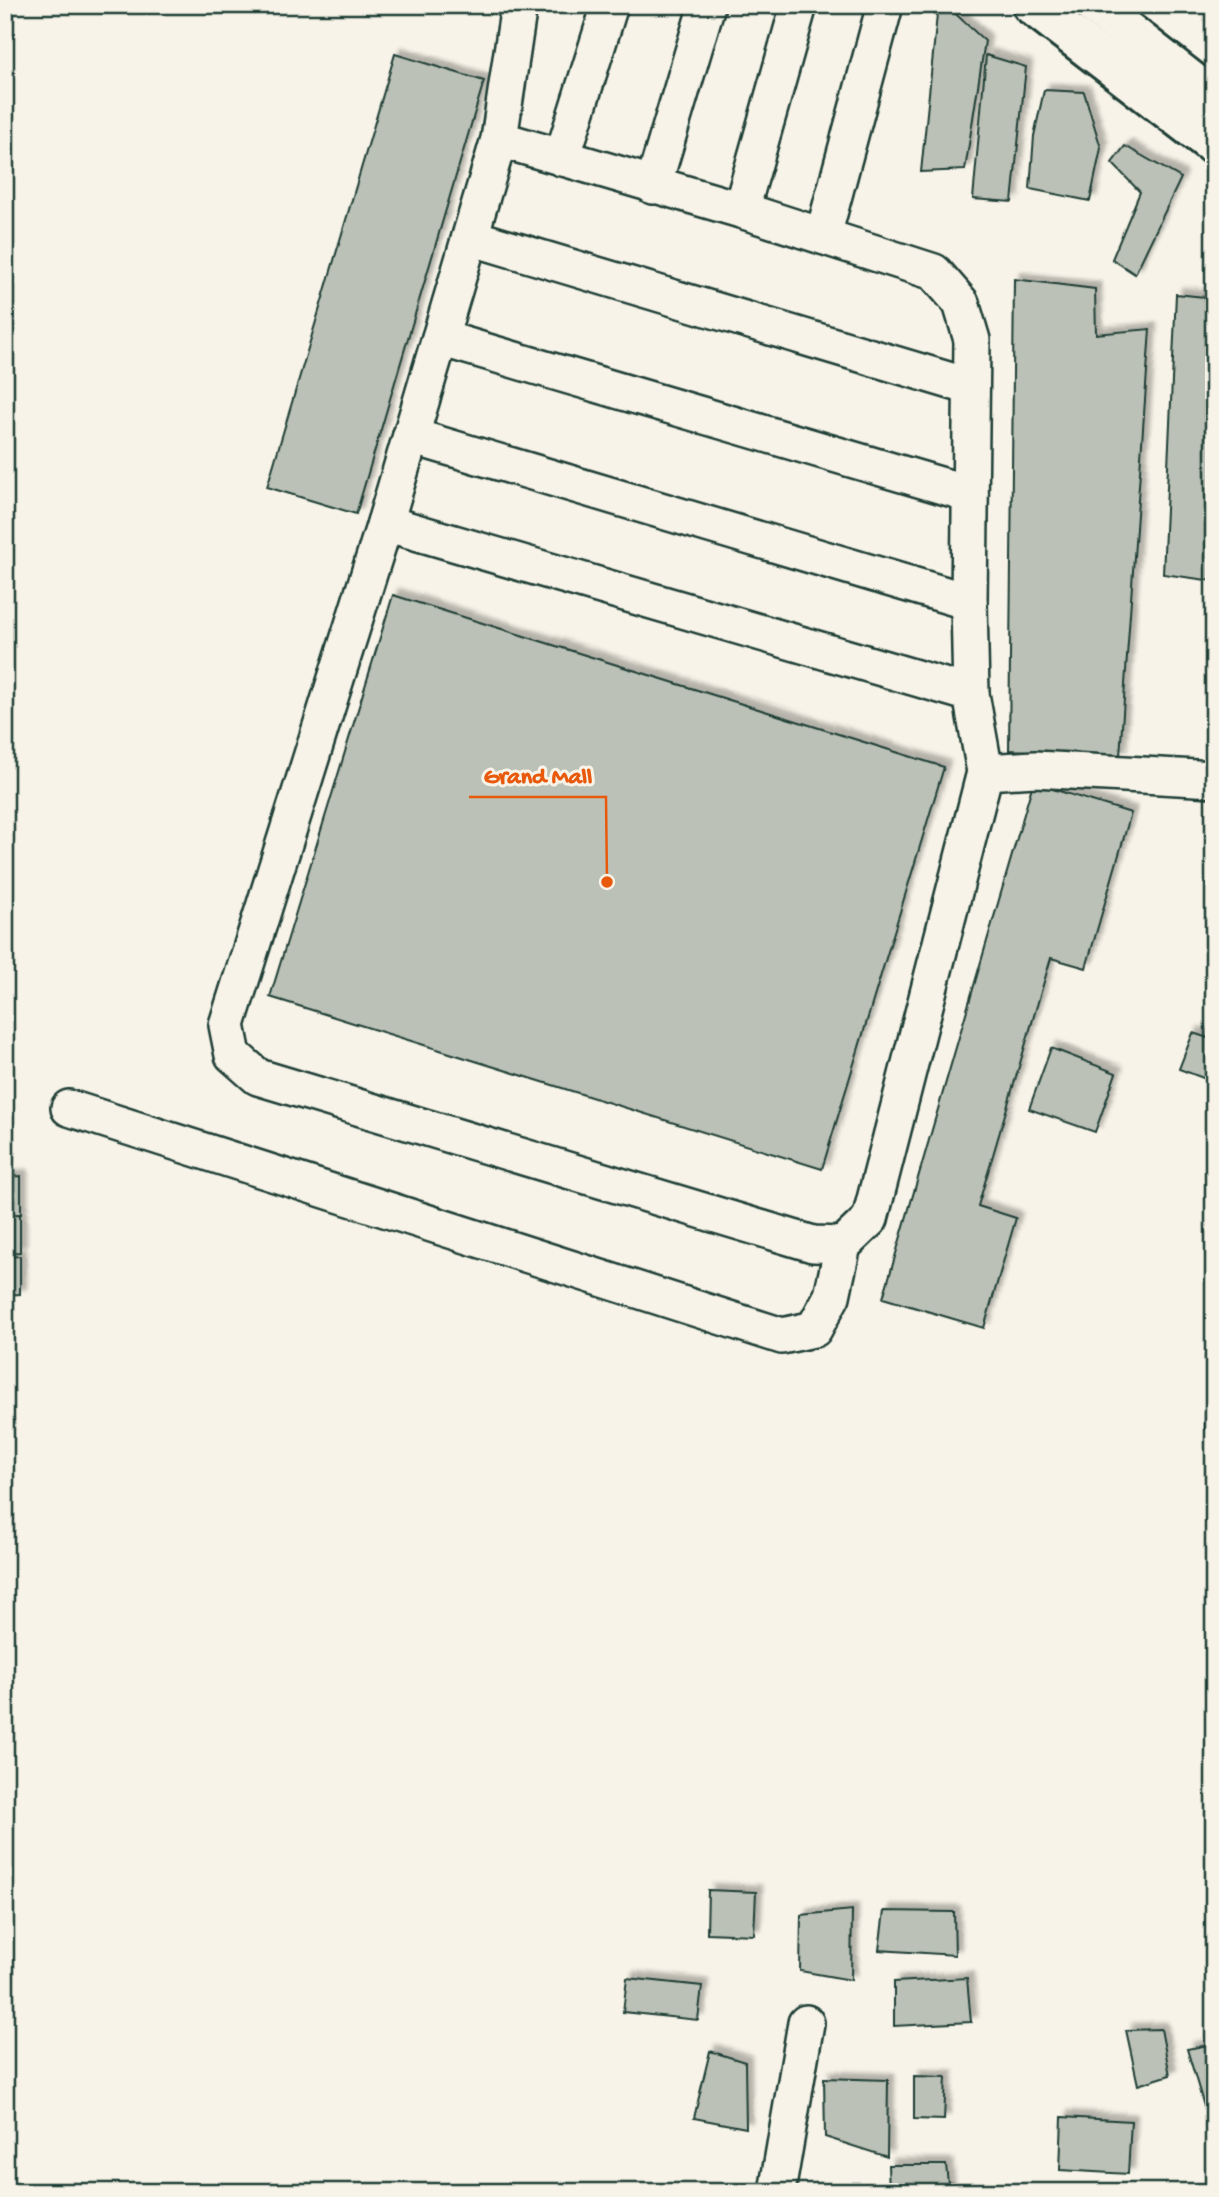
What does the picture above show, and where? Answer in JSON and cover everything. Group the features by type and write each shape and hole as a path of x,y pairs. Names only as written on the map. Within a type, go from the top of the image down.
{"highway":[{"path":"1032,5 1214,145"},
{"path":"1094,5 1214,99"}],"street":[{"path":"519,5 499,139 385,523 227,1025 233,1055 258,1077 813,1244 843,1245"},
{"path":"562,158 610,5"},
{"path":"653,186 707,5"},
{"path":"740,210 799,5"},
{"path":"823,236 885,5"},
{"path":"69,1108 782,1336 814,1329 832,1296 843,1245 870,1219 985,772 971,694 969,602 972,341 961,303 934,272 740,210 499,139"},
{"path":"470,237 971,387"},
{"path":"440,338 970,494"},
{"path":"411,436 969,602"},
{"path":"385,523 971,694"},
{"path":"985,772 1035,769 1214,779"},
{"path":"777,2192 806,2023"}],"building":[{"path":"938,5 946,5 985,41 965,170 921,172"},
{"path":"395,54 484,81 356,514 267,487"},
{"path":"986,55 1026,67 1012,202 973,199"},
{"path":"1044,90 1084,92 1101,148 1090,201 1030,189 1034,136"},
{"path":"1125,146 1181,178 1135,274 1112,259 1140,192 1112,163"},
{"path":"1014,279 1095,289 1096,334 1150,329 1120,756 1009,750"},
{"path":"1176,294 1214,298 1214,581 1163,574"},
{"path":"393,595 944,767 822,1169 270,997"},
{"path":"1033,783 1131,813 1086,968 1051,958 978,1206 1016,1218 984,1328 883,1298"},
{"path":"1193,1033 1214,1040 1214,1082 1179,1069"},
{"path":"1051,1048 1116,1073 1095,1132 1029,1109"},
{"path":"21,1176 21,1214 5,1215 5,1177"},
{"path":"20,1214 20,1252 5,1253 5,1215"},
{"path":"20,1256 20,1294 5,1295 5,1257"},
{"path":"1205,1356 1214,1356 1214,1429 1205,1429"},
{"path":"708,1890 756,1892 754,1935 707,1933"},
{"path":"852,1910 851,1980 800,1971 801,1915"},
{"path":"884,1911 954,1912 955,1955 879,1950"},
{"path":"627,1978 702,1986 698,2020 623,2012"},
{"path":"967,1978 971,2022 894,2026 894,1982"},
{"path":"1161,2029 1170,2075 1138,2085 1126,2030"},
{"path":"1214,2044 1214,2112 1206,2113 1187,2049"},
{"path":"710,2051 745,2062 746,2128 694,2118"},
{"path":"914,2076 946,2077 944,2120 914,2119"},
{"path":"824,2078 888,2080 887,2157 825,2137"},
{"path":"1062,2117 1131,2121 1128,2174 1060,2170"},
{"path":"888,2165 946,2165 949,2192 889,2192"}],"place":[{"name":"Grand Mall","path":"607,882"}]}
